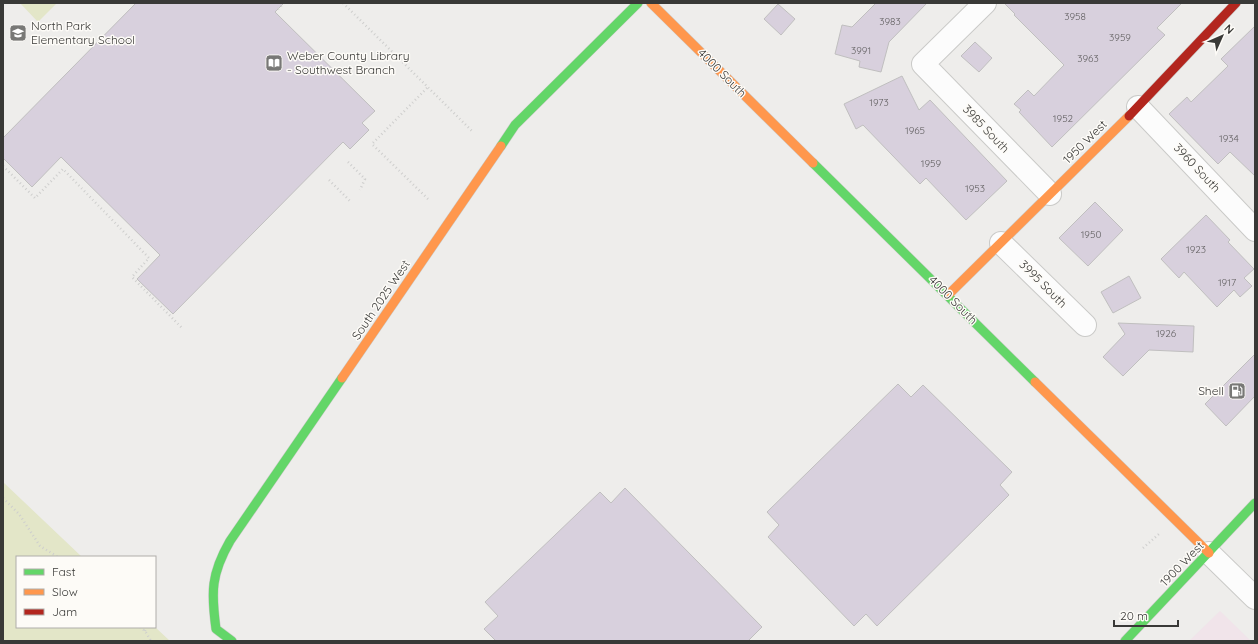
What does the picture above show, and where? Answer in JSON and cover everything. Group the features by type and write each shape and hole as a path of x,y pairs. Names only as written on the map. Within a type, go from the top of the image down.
{"street":[{"name":"South 2025 West","path":"231,640 216,628 213,606 214,579 220,560 230,542 515,125 638,3"},
{"name":"4000 South","path":"651,3 1255,598"},
{"name":"3985 South","path":"985,3 923,64 1050,194"},
{"name":"1950 West","path":"948,295 1138,107 1236,3"},
{"name":"3960 South","path":"1138,107 1255,230"},
{"name":"3995 South","path":"1001,243 1085,325"},
{"name":"1900 West","path":"1125,641 1255,503"}],"path":[{"path":"278,9 284,3"},
{"path":"343,3 473,132"},
{"path":"428,87 372,144 428,199"},
{"path":"348,162 365,179 360,190"},
{"path":"3,166 35,198 63,169 149,258 132,277 183,329"},
{"path":"329,180 350,201"},
{"path":"3,498 19,514 40,546 56,556"},
{"path":"1143,548 1160,534"},
{"path":"141,628 145,631 151,641"}],"shaded area":[{"path":"1220,611 1251,641 1189,641"}],"green space":[{"path":"20,3 57,3 38,22"},
{"path":"3,482 81,556 16,556 16,628 156,628 170,641 3,641"}],"building":[{"path":"136,3 284,3 275,12 375,111 362,123 369,130 350,149 343,142 173,314 137,279 160,255 61,157 32,187 3,158 3,138"},
{"path":"876,3 927,3 889,42 881,72 859,67 860,61 835,54 842,25 852,27"},
{"path":"1004,3 1182,3 1157,28 1165,35 1052,147 1019,112 1021,110 1014,104 1028,90 1034,96 1064,65"},
{"path":"778,4 795,19 781,35 764,19"},
{"path":"1255,26 1255,176 1230,152 1218,164 1169,114 1187,97 1191,102 1228,66 1221,59"},
{"path":"975,42 992,58 979,72 961,56"},
{"path":"902,76 919,110 930,100 1007,181 966,220 926,178 920,184 863,125 856,129 844,104"},
{"path":"1095,202 1123,230 1088,266 1059,238"},
{"path":"1206,215 1230,240 1228,242 1254,269 1244,278 1252,286 1240,297 1234,290 1217,307 1184,272 1179,278 1161,259"},
{"path":"1129,276 1141,298 1113,313 1101,292"},
{"path":"1118,323 1194,326 1193,352 1149,350 1123,376 1103,357 1125,334"},
{"path":"1255,354 1255,396 1226,426 1205,404"},
{"path":"898,384 911,397 923,385 1012,472 1000,485 1009,495 877,626 866,614 854,626 768,537 779,525 767,512"},
{"path":"625,488 762,627 748,641 496,641 484,629 498,616 485,602 600,492 611,503"}],"traffic: fast":[{"path":"501,146 515,125 638,3"},
{"path":"813,163 1035,382"},
{"path":"232,641 216,629 213,594 219,563 230,541 342,378"},
{"path":"1125,641 1255,503"}],"traffic: slow":[{"path":"651,3 813,163"},
{"path":"948,295 1129,116"},
{"path":"342,378 501,146"},
{"path":"1035,382 1209,553"}],"traffic: jam":[{"path":"1129,116 1236,3"}],"place":[{"name":"North Park Elementary School","path":"18,33"},
{"name":"Weber County Library - Southwest Branch","path":"274,63"},
{"name":"Shell","path":"1237,391"}]}
